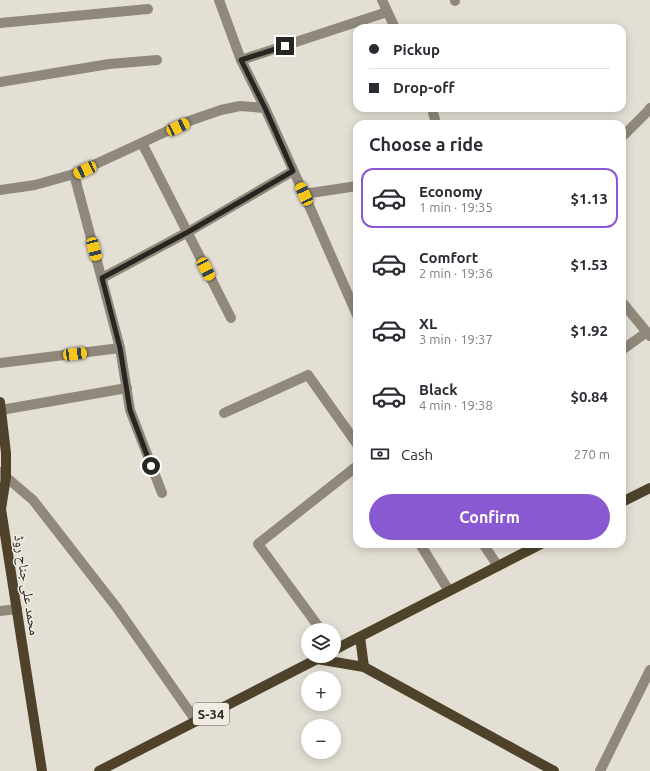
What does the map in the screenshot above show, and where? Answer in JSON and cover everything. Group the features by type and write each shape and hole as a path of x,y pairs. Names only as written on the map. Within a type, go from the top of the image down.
{"main road":[{"name":"محمد علی جناح روڈ","path":"0,406 6,453 1,509 42,771"},
{"path":"626,500 650,488"},
{"path":"341,646 533,548"},
{"path":"360,637 364,667"},
{"name":"S-34","path":"341,662 364,667 554,771"},
{"name":"S-34","path":"99,771 309,663"}],"street":[{"path":"219,0 241,60 265,108 353,306"},
{"path":"382,0 393,24"},
{"path":"0,23 148,9"},
{"path":"241,60 387,12"},
{"path":"0,82 109,64 157,60"},
{"path":"0,190 35,184 74,174 189,121 221,110 240,106 265,108"},
{"path":"626,133 650,108"},
{"path":"142,143 231,318"},
{"path":"102,278 188,232 293,171"},
{"path":"74,174 120,348 130,410 162,493"},
{"path":"304,194 353,187"},
{"path":"626,307 648,334 626,348"},
{"path":"0,363 120,348"},
{"path":"224,413 308,375 353,438"},
{"path":"0,406 127,388"},
{"path":"316,623 258,544 353,469"},
{"path":"3,474 33,500 117,608 196,722"},
{"path":"422,548 449,591"},
{"path":"486,548 498,566"},
{"path":"0,611 17,609"},
{"path":"600,771 650,670"}],"route":[{"path":"151,466 130,410 120,348 102,278 188,232 293,171 265,108 241,60 285,46"}]}
